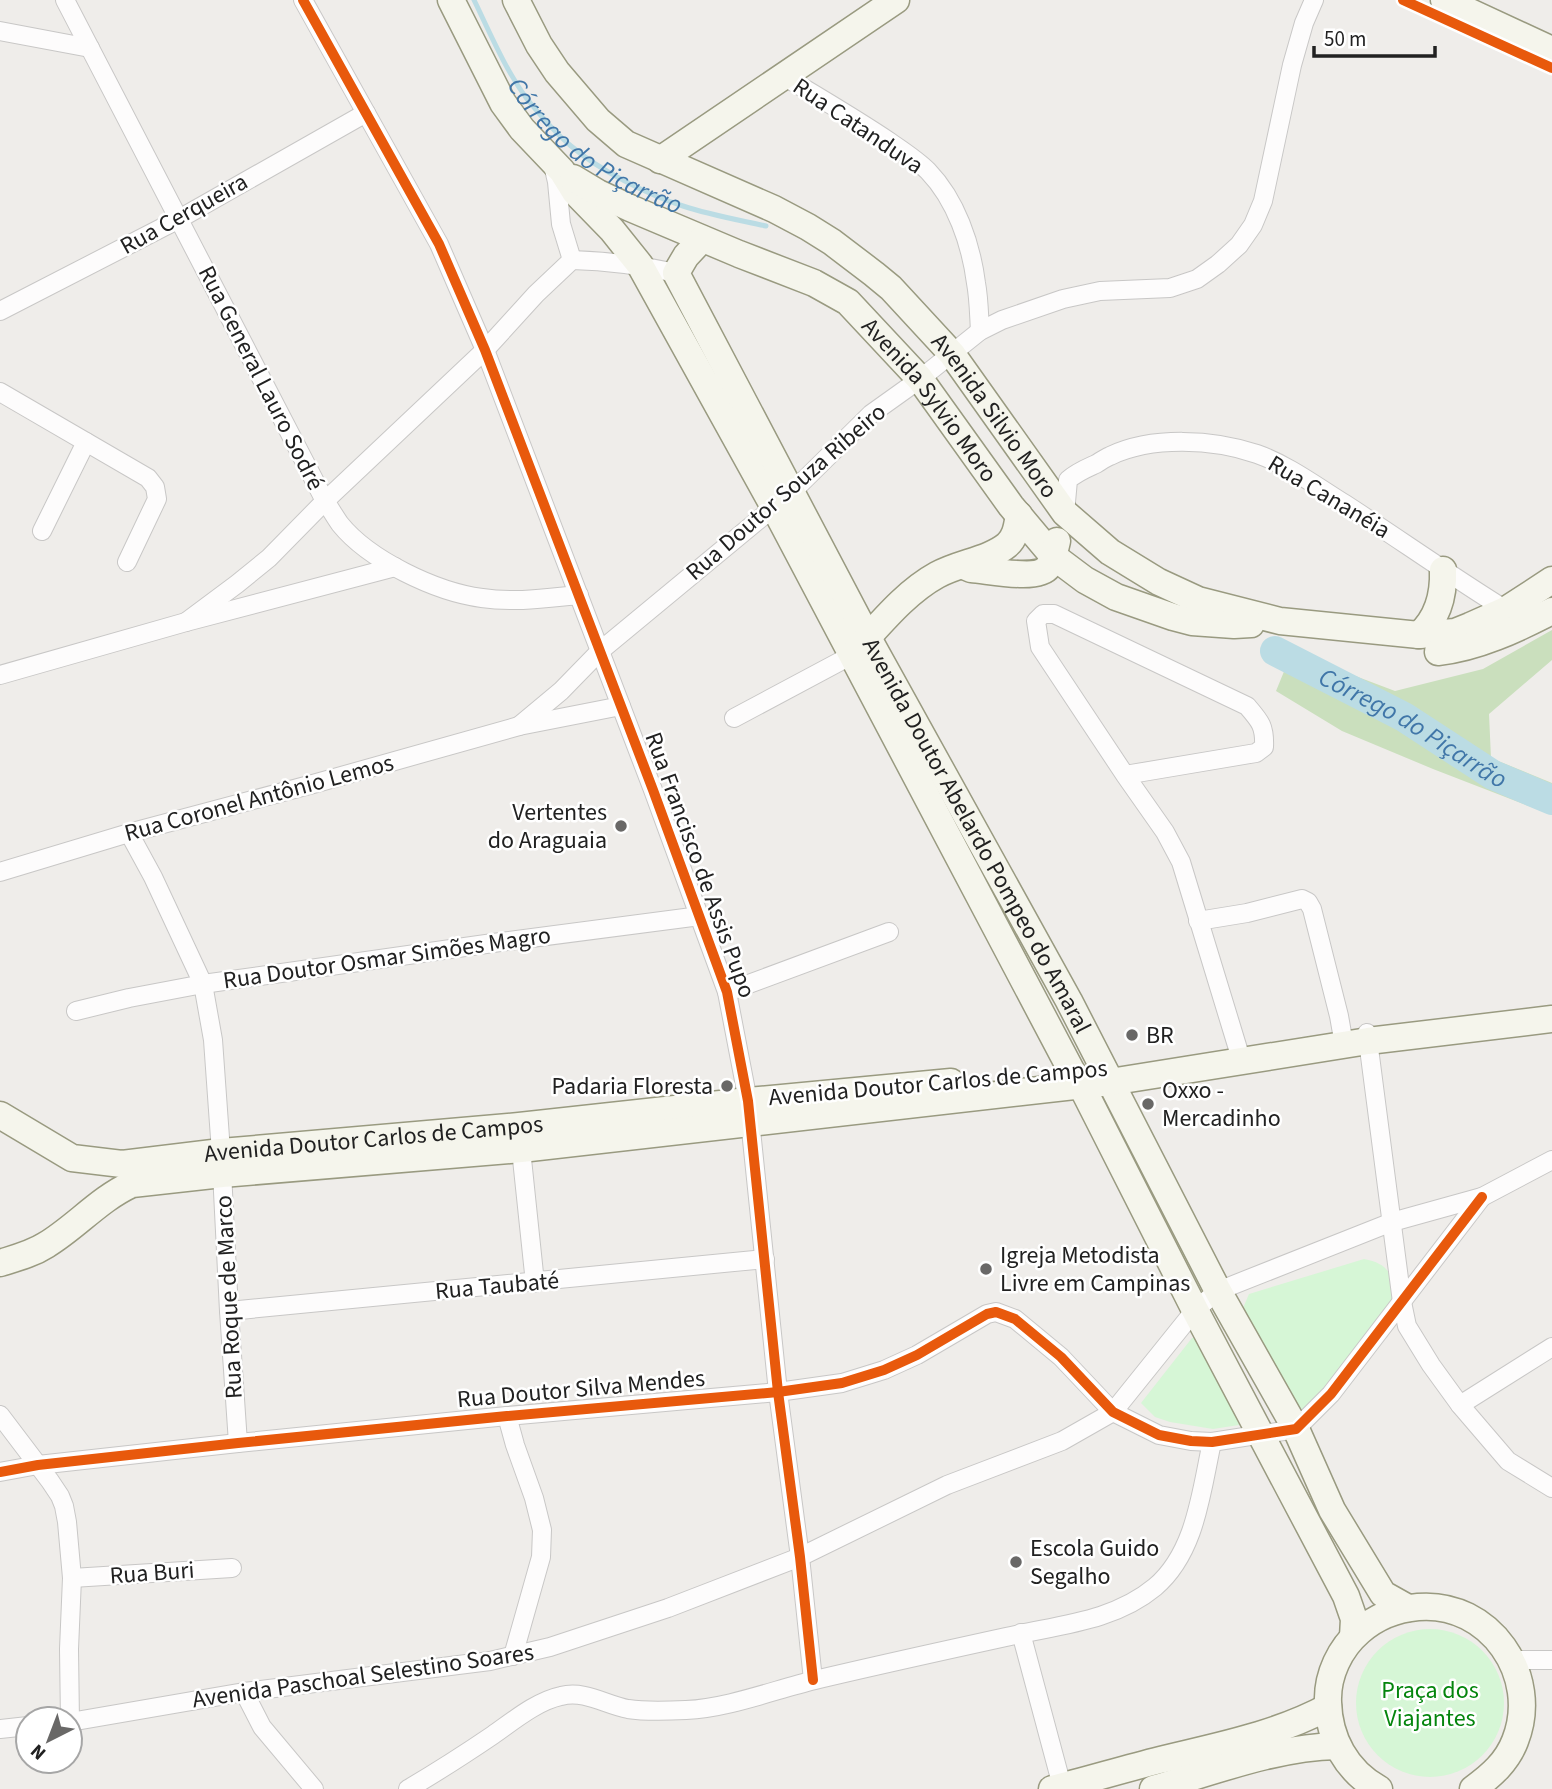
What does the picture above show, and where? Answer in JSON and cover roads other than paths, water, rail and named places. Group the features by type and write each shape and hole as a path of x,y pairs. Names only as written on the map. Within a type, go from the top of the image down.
{"main road":[{"path":"450,0 503,103 522,130 557,166"},
{"name":"Avenida Silvio Moro","path":"516,0 556,72 598,120 626,144 774,209 832,242 891,288 952,354 1065,513 1110,552 1159,582 1198,600 1280,621 1419,635 1455,632 1512,618 1552,580"},
{"path":"660,160 894,0"},
{"path":"1444,0 1552,50"},
{"name":"Avenida Sylvio Moro","path":"557,166 630,208 814,283 848,302 920,379 1019,515 1053,556 1085,580 1116,597 1192,622 1234,625 1280,621"},
{"name":"Avenida Doutor Abelardo Pompeo do Amaral","path":"557,166 575,192 612,230 640,265 783,500"},
{"path":"676,273 686,256 702,239"},
{"name":"Avenida Doutor Abelardo Pompeo do Amaral","path":"676,273 783,500 860,647 977,890 1346,1596 1354,1619 1353,1637"},
{"path":"959,565 971,569 1030,575 1045,571 1050,565 1065,513"},
{"path":"860,647 925,581 959,565 992,554 1007,544 1016,533 1019,515"},
{"path":"1419,635 1427,628 1437,610 1444,586 1443,570"},
{"path":"1371,631 1401,648 1423,653 1441,652 1466,647 1512,618 1552,611"},
{"name":"Avenida Doutor Abelardo Pompeo do Amaral","path":"860,647 1002,878 1069,1001 1218,1292 1296,1429 1332,1510 1383,1594 1408,1608"},
{"path":"977,890 1002,878"},
{"name":"Avenida Doutor Carlos de Campos","path":"1107,1076 1238,1049 1552,1008"},
{"name":"Avenida Doutor Carlos de Campos","path":"0,1115 72,1158 122,1164 222,1163 520,1138 1107,1076 1359,1034 1552,1019"},
{"path":"0,1264 47,1245 92,1209 97,1191 93,1180 72,1158"},
{"name":"Avenida Doutor Carlos de Campos","path":"92,1209 132,1184 222,1163"},
{"path":"1380,1789 1352,1768 1337,1746 1328,1707 1334,1668 1353,1637 1369,1623 1388,1613 1429,1606 1450,1609 1469,1616 1486,1628 1512,1660 1519,1680 1521,1723 1514,1743 1504,1761 1490,1777 1474,1789"},
{"path":"1057,1788 1250,1738 1310,1717 1328,1707"},
{"path":"1153,1789 1292,1750 1337,1746"}],"street":[{"name":"Rua General Lauro Sodré","path":"65,0 325,501 341,525 365,547 395,567 418,580 448,590 481,598 518,600 579,595"},
{"name":"Rua Francisco de Assis Pupo","path":"303,0 439,244 485,350 701,916 727,992 748,1112 813,1681"},
{"name":"Rua Doutor Souza Ribeiro","path":"600,651 783,500 871,414 920,379 979,331 1063,299 1100,291 1170,288 1197,279 1239,245 1253,225 1263,201 1292,65 1314,0"},
{"path":"0,31 90,48"},
{"name":"Rua Catanduva","path":"785,77 912,157 940,186 955,212 970,254 976,284 979,331"},
{"name":"Rua Cerqueira","path":"0,311 178,219 366,113"},
{"path":"557,166 561,225 572,260"},
{"path":"186,622 269,558 325,501 485,350 536,294 572,260 640,265 676,273"},
{"path":"0,392 148,478 155,487 157,499 127,562"},
{"path":"42,531 86,442"},
{"name":"Rua Cananéia","path":"1065,513 1068,480 1077,471 1111,455 1133,448 1169,443 1192,442 1228,447 1257,454 1291,470 1413,548 1512,618"},
{"path":"0,675 395,567"},
{"path":"1125,775 1256,753 1264,747 1265,732 1260,720 1247,706 1054,614 1043,614 1036,621 1040,646 1125,775 1165,832 1181,862 1238,1049"},
{"path":"734,718 860,647"},
{"name":"Rua Coronel Antônio Lemos","path":"519,726 561,691 600,651"},
{"name":"Rua Coronel Antônio Lemos","path":"0,872 129,833 519,726 621,706"},
{"name":"Rua Roque de Marco","path":"129,833 153,877 203,984 213,1041 238,1443"},
{"path":"1198,921 1302,900 1308,902 1316,922 1339,1016 1359,1034 1407,1326 1460,1405 1507,1461 1552,1488"},
{"name":"Rua Doutor Osmar Simões Magro","path":"76,1012 203,984 701,916"},
{"path":"727,992 889,932"},
{"path":"520,1138 535,1283"},
{"name":"Avenida Paschoal Selestino Soares","path":"84,1720 244,1692 490,1661 550,1647 668,1608 800,1557 947,1485 1062,1441 1114,1412 1195,1310 1218,1292 1392,1222 1482,1198 1552,1160"},
{"name":"Avenida Paschoal Selestino Soares","path":"1296,1429 1331,1394 1482,1198"},
{"name":"Rua Taubaté","path":"229,1311 765,1259"},
{"name":"Rua Doutor Silva Mendes","path":"0,1472 38,1465 238,1443 778,1392 842,1383 884,1370 917,1355 986,1314 996,1312 1015,1318 1060,1357 1114,1412"},
{"path":"1460,1405 1552,1347"},
{"path":"1114,1412 1159,1435 1191,1441 1212,1442 1296,1429"},
{"path":"0,1415 60,1496 64,1506 72,1578 70,1705"},
{"path":"507,1416 542,1530 541,1557 513,1656"},
{"path":"408,1789 527,1712 562,1695 581,1695 645,1712 690,1710 734,1702 1021,1633 1079,1623 1121,1609 1155,1587 1176,1564 1196,1515 1212,1442"},
{"name":"Rua Buri","path":"72,1578 232,1568"},
{"path":"1021,1633 1057,1788"},
{"path":"1512,1660 1552,1660"},
{"path":"244,1692 262,1727 314,1789"}],"waterway":[{"name":"Córrego do Piçarrão","path":"474,0 505,63 527,99 553,129 582,155 624,181 669,201 766,226"},
{"name":"Córrego do Piçarrão","path":"1275,651 1404,717 1493,775 1552,800"}],"place":[{"name":"Vertentes do Araguaia","path":"621,826"},
{"name":"BR","path":"1132,1035"},
{"name":"Padaria Floresta","path":"727,1086"},
{"name":"Oxxo - Mercadinho","path":"1148,1104"},
{"name":"Igreja Metodista Livre em Campinas","path":"986,1269"},
{"name":"Escola Guido Segalho","path":"1016,1562"}],"park label":[{"name":"Praça dos Viajantes","path":"1430,1704"}]}
